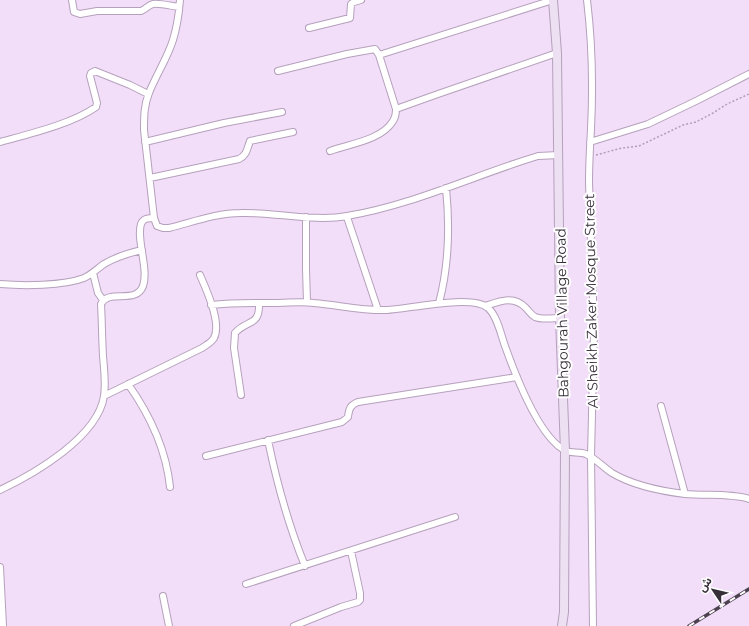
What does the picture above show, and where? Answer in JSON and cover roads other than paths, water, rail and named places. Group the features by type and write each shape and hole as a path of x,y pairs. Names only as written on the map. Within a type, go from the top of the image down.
{"street":[{"path":"72,0 74,12 80,14 97,11 141,11 156,4 179,7"},
{"path":"180,0 174,39 148,94 144,118 154,218 157,226 163,228 187,224 211,216 241,213 306,217 347,216 406,201 538,156 559,155"},
{"path":"309,28 350,18 351,4 361,0"},
{"path":"379,55 553,0"},
{"name":"Bahgourah Village Road","path":"553,0 557,53 560,318 567,451 564,612 562,626"},
{"name":"Al Sheikh Zaker Mosque Street","path":"586,0 589,19 591,80 589,158 594,329 591,456 593,626"},
{"path":"278,71 347,54 373,49 377,51 396,109 394,120 387,129 379,135 330,151"},
{"path":"396,109 557,53"},
{"path":"0,142 75,118 96,107 97,103 90,76 91,73 95,71 148,94"},
{"path":"590,142 648,124 749,74"},
{"path":"146,142 224,122 282,112"},
{"path":"150,178 238,159 243,157 246,153 250,141 293,132"},
{"path":"439,303 443,287 449,234 446,188"},
{"path":"347,216 378,310"},
{"path":"306,217 307,302"},
{"path":"103,300 108,298 133,296 141,289 144,279 141,224 147,218 154,218"},
{"path":"0,284 42,285 84,278 112,260 130,252 142,250"},
{"path":"92,273 98,293 103,300"},
{"path":"104,396 202,348 210,343 214,338 217,330 211,305 200,275"},
{"path":"485,306 508,299 514,300 526,308 536,318 560,318"},
{"path":"0,490 19,481 63,452 77,440 97,415 102,406 104,396 101,304 103,300"},
{"path":"211,305 246,302 307,302 388,310 439,303 481,304 488,308 498,326 517,377 536,416 545,432 557,444 567,451 584,453 591,456 611,472 634,484 653,489 685,494 736,496 749,499"},
{"path":"241,395 234,348 235,333 242,326 252,323 255,320 258,315 259,303"},
{"path":"206,456 342,422 348,417 352,404 358,402 517,377"},
{"path":"128,384 148,418 162,447 170,487"},
{"path":"660,406 685,494"},
{"path":"268,440 278,489 296,545 305,566"},
{"path":"246,584 455,517"},
{"path":"294,626 360,600 359,587 351,551"},
{"path":"0,567 3,626"},
{"path":"163,596 169,626"}],"railway":[{"path":"689,626 749,589"}]}
